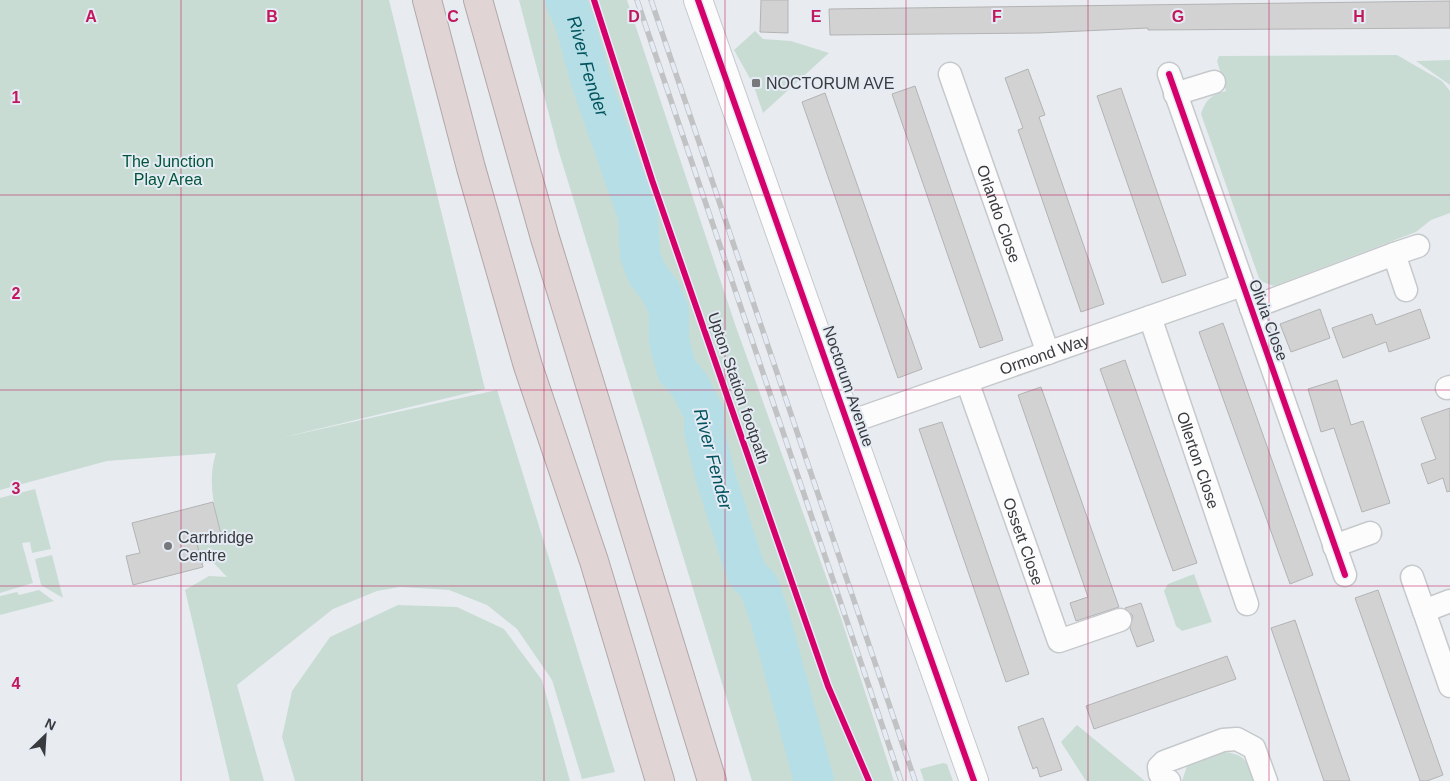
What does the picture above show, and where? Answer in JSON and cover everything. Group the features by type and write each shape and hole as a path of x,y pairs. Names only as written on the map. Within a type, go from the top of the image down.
{"highway":[{"path":"427,0 471,168 528,366 594,561 660,781"},
{"path":"478,0 485,32 545,238 712,781"}],"street":[{"name":"Noctorum Avenue","path":"698,0 974,781"},
{"name":"Orlando Close","path":"950,74 1048,353"},
{"name":"Olivia Close","path":"1214,82 1172,84 1345,575"},
{"name":"Olivia Close","path":"1251,308 1418,246"},
{"path":"1394,254 1406,290"},
{"name":"Ormond Way","path":"847,423 1242,285"},
{"name":"Ollerton Close","path":"1150,317 1247,604"},
{"name":"Ossett Close","path":"968,381 1059,641 1120,620"},
{"path":"1334,546 1370,534"},
{"path":"1412,577 1450,686"},
{"path":"1424,610 1450,602"},
{"path":"1169,781 1160,774 1159,767 1164,762 1223,740 1237,739 1254,748 1266,781"}],"green space":[{"name":"The Junction Play Area","path":"0,0 389,0 485,389 280,438 497,390 615,772 582,779 552,680 517,629 487,605 449,590 400,587 377,591 333,609 237,685 264,781 230,781 185,590 209,576 227,577 209,558 201,559 196,540 221,533 212,493 213,463 216,453 107,461 0,490"},
{"path":"519,0 627,0 736,327 841,618 894,781 752,781 558,149"},
{"path":"755,31 763,39 791,41 829,53 763,113 753,84 734,50"},
{"path":"1397,55 1442,81 1450,91 1450,213 1431,220 1416,232 1274,286 1260,281 1201,114 1210,98 1226,91 1217,61 1219,56"},
{"path":"1450,60 1450,85 1416,61"},
{"path":"35,489 51,549 32,553 30,542 22,543 33,583 0,593 0,498"},
{"path":"52,555 63,598 41,585 35,559"},
{"path":"1194,574 1212,622 1182,631 1176,626 1164,591 1168,584"},
{"path":"39,590 54,601 0,615 0,596 17,592 19,595"},
{"path":"398,605 457,607 504,629 542,680 570,781 295,781 282,737 292,691 330,637"},
{"path":"1077,725 1145,781 1086,781 1061,742"},
{"path":"1224,752 1237,755 1245,760 1255,781 1182,781 1187,766"},
{"path":"943,763 947,764 953,781 924,781 920,769"}],"building":[{"path":"761,0 788,0 788,33 760,32"},
{"path":"1450,1 1450,28 1148,30 1148,28 1038,33 830,35 829,9"},
{"path":"1028,69 1045,115 1039,117 1104,304 1081,312 1018,130 1023,128 1005,78"},
{"path":"915,86 1003,340 980,348 892,94"},
{"path":"1121,88 1186,275 1162,283 1097,96"},
{"path":"825,93 922,369 898,378 802,102"},
{"path":"1320,309 1330,338 1291,352 1280,324"},
{"path":"1420,309 1430,338 1389,352 1386,342 1343,358 1332,328 1372,314 1376,325"},
{"path":"1223,323 1313,575 1290,584 1199,332"},
{"path":"1125,360 1197,563 1173,571 1100,369"},
{"path":"1337,380 1351,425 1363,421 1390,503 1362,512 1334,428 1321,432 1308,389"},
{"path":"1041,387 1119,607 1076,621 1070,603 1088,597 1018,395"},
{"path":"1450,408 1450,491 1447,492 1443,478 1428,484 1421,464 1436,459 1421,418"},
{"path":"942,422 1029,674 1006,682 919,429"},
{"name":"Carrbridge Centre","path":"213,502 221,534 196,540 203,567 133,585 126,556 140,553 132,523"},
{"path":"1378,590 1443,775 1427,781 1420,781 1355,598"},
{"path":"1141,603 1154,641 1137,647 1130,628 1133,616 1125,608"},
{"path":"1295,620 1350,781 1324,781 1271,628"},
{"path":"1227,656 1236,679 1094,729 1086,706"},
{"path":"1043,718 1062,770 1040,777 1037,767 1033,769 1018,727"}],"waterway":[{"name":"River Fender","path":"565,0 575,23 591,82 638,216 640,256 648,275 661,292 669,310 669,341 677,371 689,384 704,413 704,431 715,475 739,551 747,574 759,586 770,618 814,781"}],"railway":[{"path":"637,0 901,781"},
{"path":"651,0 915,781"}],"cycle path":[{"name":"Upton Station footpath","path":"594,0 652,180 828,686 869,781"},
{"path":"698,0 974,781"},
{"path":"1169,74 1345,575"}],"place":[{"name":"NOCTORUM AVE","path":"756,83"},
{"name":"Carrbridge Centre","path":"168,546"}]}
